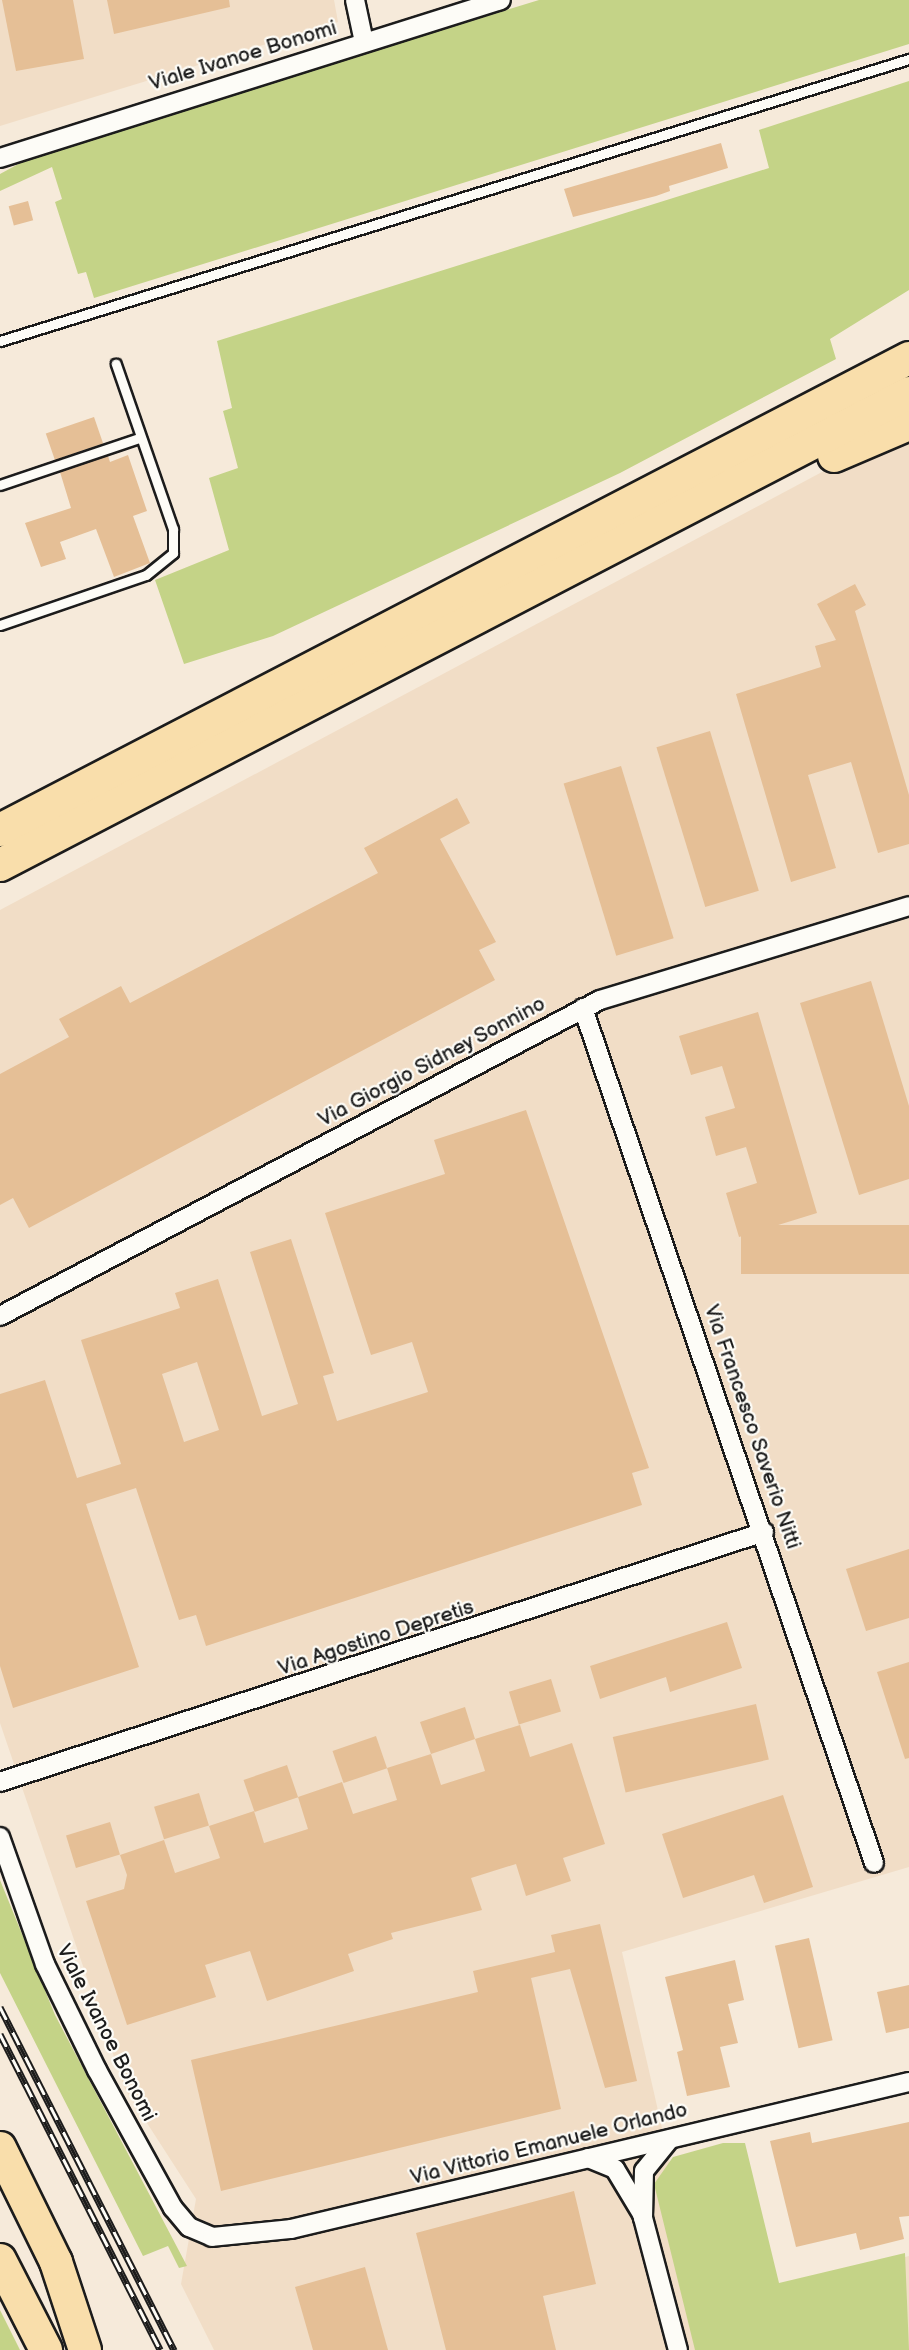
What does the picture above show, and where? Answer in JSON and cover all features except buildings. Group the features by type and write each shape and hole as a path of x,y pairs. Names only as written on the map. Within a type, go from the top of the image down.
{"highway":[{"path":"0,830 909,358"},
{"path":"0,865 909,393"},
{"path":"639,533 769,489 909,424"},
{"path":"0,2148 56,2262 83,2350"},
{"path":"0,2190 83,2350"},
{"path":"0,2260 46,2350"}],"street":[{"path":"355,0 364,42"},
{"name":"Viale Ivanoe Bonomi","path":"0,158 501,0"},
{"name":"Via Giorgio Sidney Sonnino","path":"0,1316 583,1008 646,982 909,906"},
{"name":"Via Francesco Saverio Nitti","path":"583,1008 765,1532 874,1863"},
{"name":"Via Agostino Depretis","path":"0,1782 765,1532"},
{"name":"Viale Ivanoe Bonomi","path":"0,1837 36,1943 73,2024 167,2198 200,2233"},
{"name":"Via Vittorio Emanuele Orlando","path":"200,2233 224,2239 258,2236 909,2082"},
{"path":"644,2220 646,2165 661,2145 682,2134"},
{"path":"579,2159 598,2159 615,2169 644,2220 678,2350"}],"lane":[{"path":"0,341 909,59"},
{"path":"0,625 146,575 173,553 173,529 139,438 116,364"},
{"path":"0,485 139,438"}],"shaded area":[{"path":"0,0 334,0 338,22 0,126"},
{"path":"909,432 909,1867 622,1952 672,2172 776,2291 909,2256 909,2350 214,2350 181,2284 196,2199 125,2089 0,1723 0,910 852,456"}],"green space":[{"path":"539,0 909,0 909,44 94,298 86,272 78,274 55,202 62,199 52,167 0,191 0,174 35,155"},
{"path":"909,81 909,290 830,339 836,359 620,473 273,636 184,664 155,580 229,550 209,478 238,468 223,411 232,408 217,341 769,168 759,130"},
{"path":"0,1880 55,2015 187,2266 179,2268 168,2246 143,2256 0,1973"},
{"path":"723,2143 745,2143 779,2283 905,2253 909,2350 695,2350 654,2184 673,2157"},
{"path":"0,2310 20,2350 0,2350"}],"railway":[{"path":"0,2007 174,2350"},
{"path":"0,2034 160,2350"}]}
